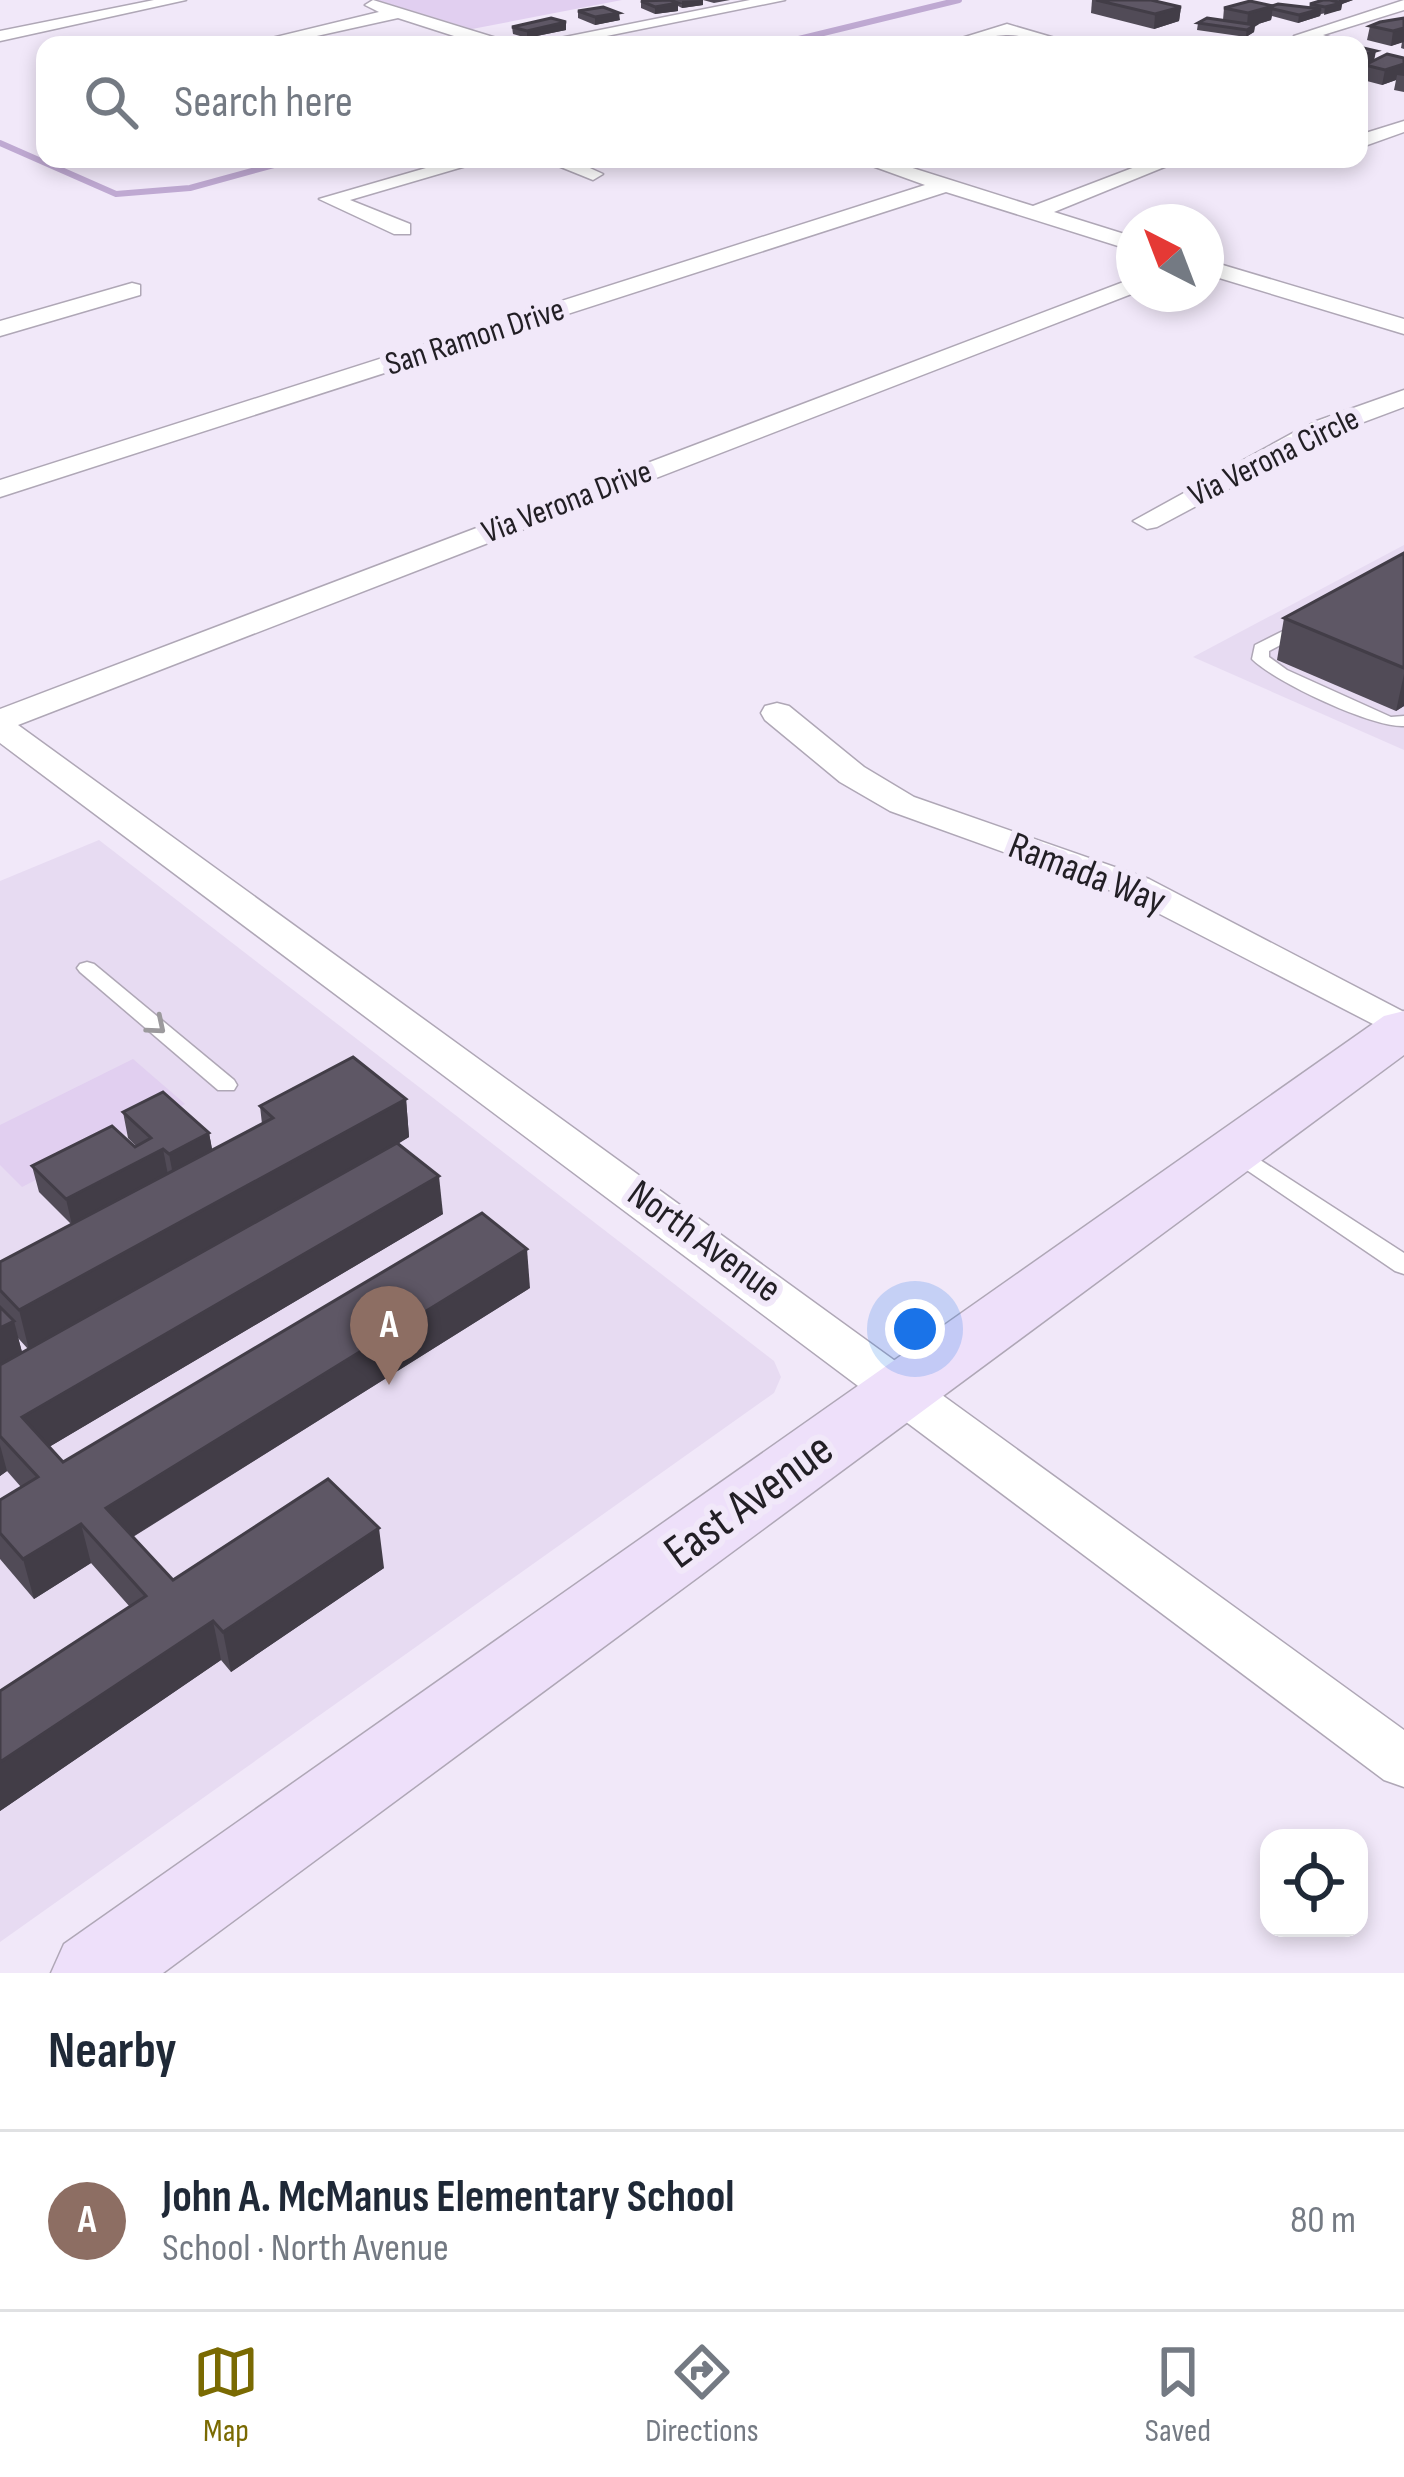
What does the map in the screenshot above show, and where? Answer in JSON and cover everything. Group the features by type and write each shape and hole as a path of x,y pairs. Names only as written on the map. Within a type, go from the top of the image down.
{"main road":[{"name":"East Avenue","path":"94,1973 1237,1153 1404,1028"}],"street":[{"path":"0,36 178,0"},
{"path":"357,0 472,36"},
{"path":"583,36 777,0"},
{"path":"1303,36 1404,5"},
{"path":"293,36 399,13"},
{"path":"981,36 1007,29 1035,36"},
{"path":"1368,138 1402,125"},
{"path":"402,229 329,199 446,168"},
{"path":"576,168 593,174"},
{"path":"894,168 1116,238"},
{"path":"1033,213 1150,168"},
{"name":"San Ramon Drive","path":"0,489 949,184"},
{"path":"1224,272 1404,326"},
{"path":"0,328 132,290"},
{"name":"Via Verona Drive","path":"0,723 1116,292"},
{"name":"Via Verona Circle","path":"1147,521 1304,437 1404,398"},
{"name":"Ramada Way","path":"777,713 843,770 901,804 965,830 1065,857 1141,890 1404,1028"},
{"name":"North Avenue","path":"0,723 1404,1762"}],"lane":[{"path":"1322,616 1261,649 1260,659 1281,674 1388,722 1404,721"},
{"path":"87,968 226,1084"},
{"path":"1237,1153 1404,1265"}],"shaded area":[{"path":"377,0 622,0 472,29"},
{"path":"1404,545 1404,750 1193,657"},
{"path":"99,840 774,1361 781,1377 774,1393 0,1942 0,881"},
{"path":"133,1059 185,1104 22,1187 0,1165 0,1125"}],"building":[{"path":"1096,0 1151,0 1181,7 1155,14"},
{"path":"1330,0 1342,3 1310,4"},
{"path":"641,1 678,3 655,7"},
{"path":"1250,1 1273,6 1248,13 1224,8"},
{"path":"1278,4 1321,9 1299,15 1273,9"},
{"path":"603,7 619,13 595,17 578,11"},
{"path":"551,18 566,22 527,31 512,27"},
{"path":"1207,18 1255,25 1247,30 1198,23"},
{"path":"1404,18 1404,28 1393,31 1370,26 1380,22"},
{"path":"1387,54 1404,58 1404,64 1385,70 1368,64"},
{"path":"1404,553 1404,668 1284,618"},
{"path":"353,1057 406,1099 19,1310 0,1290 0,1262 273,1118 260,1106"},
{"path":"163,1092 209,1133 169,1154 163,1149 66,1199 32,1166 112,1126 135,1147 151,1138 123,1112"},
{"path":"397,1143 439,1176 22,1417 63,1462 482,1213 527,1249 106,1508 173,1580 328,1479 379,1528 223,1632 213,1621 0,1762 0,1691 146,1596 81,1524 23,1559 0,1533 0,1500 38,1477 0,1436 0,1365"},
{"path":"0,1307 14,1321 0,1328"}],"waterway":[{"path":"811,36 959,0"},
{"path":"0,143 36,159"},
{"path":"57,168 116,194 190,188 263,168"}],"place":[{"name":"John A. McManus Elementary School","path":"389,1385"}]}
